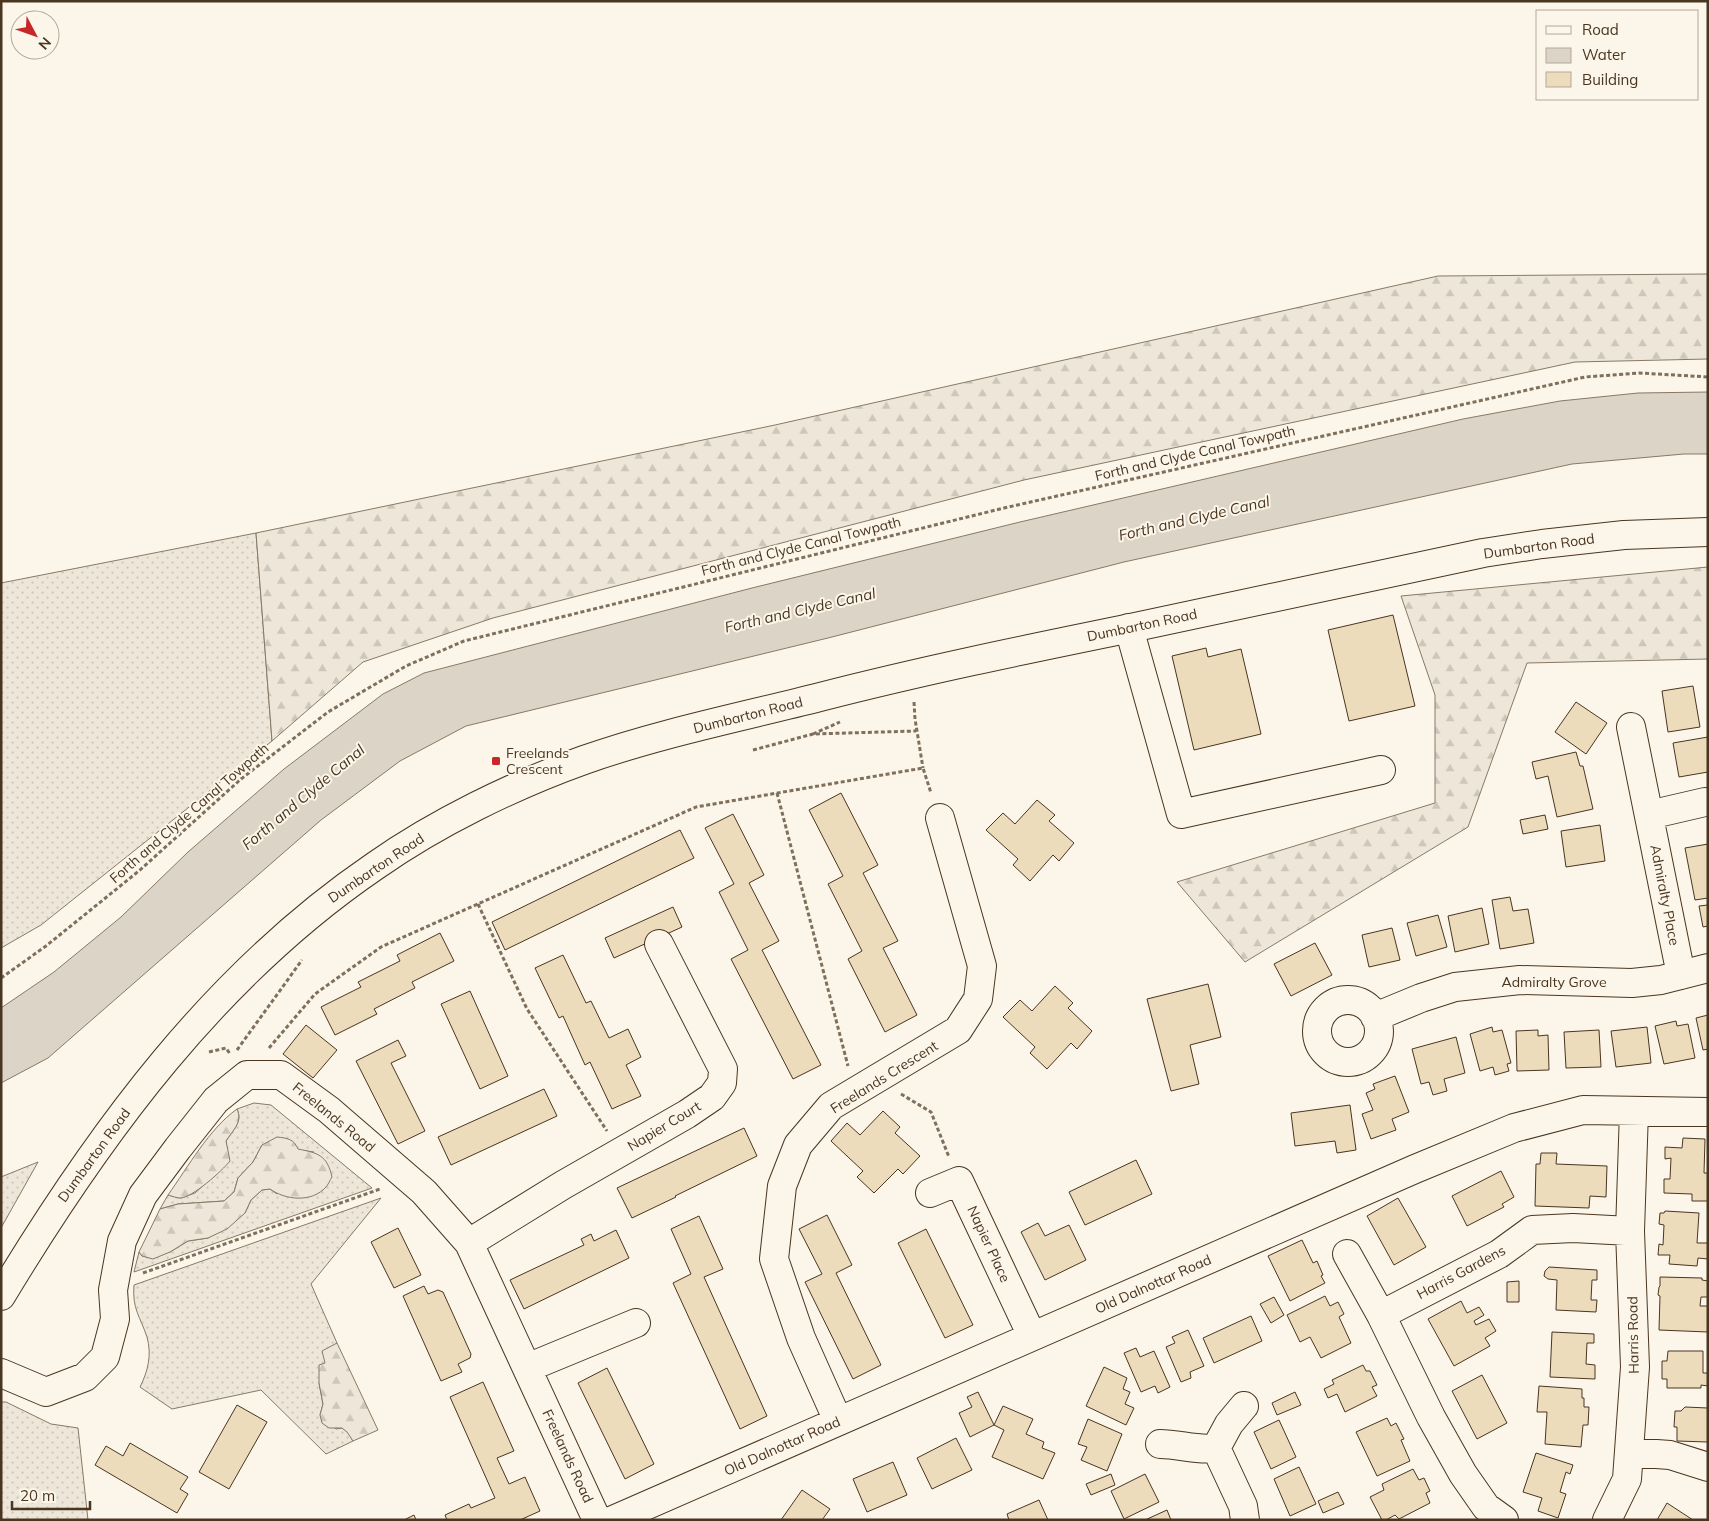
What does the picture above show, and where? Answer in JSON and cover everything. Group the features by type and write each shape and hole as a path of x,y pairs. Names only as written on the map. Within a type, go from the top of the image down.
{"street":[{"name":"Dumbarton Road","path":"1,1296 39,1234 103,1141 178,1044 246,971 284,936 329,899 377,864 431,831 534,780 584,760 653,739 912,673 1483,553 1624,535 1708,532"},
{"path":"1129,628 1182,814 1381,770"},
{"name":"Admiralty Place","path":"1631,726 1681,975"},
{"path":"1649,815 1705,802"},
{"name":"Freelands Crescent","path":"838,1421 801,1338 774,1259 782,1186 798,1145 831,1106 958,1030 978,1000 982,966 940,818"},
{"name":"Napier Court","path":"468,1243 687,1114 712,1097 722,1083 723,1069 660,944"},
{"name":"Admiralty Grove","path":"1375,1017 1421,998 1455,987 1520,980 1632,983 1661,980 1708,968"},
{"name":"Freelands Road","path":"246,1075 281,1074 329,1110 424,1192 468,1243 597,1520"},
{"path":"1,1373 46,1392 85,1377 105,1357 115,1319 113,1290 122,1241 143,1195 216,1100 246,1075"},
{"name":"Old Dalnottar Road","path":"613,1520 1406,1173 1514,1128 1583,1110 1708,1112"},
{"name":"Harris Road","path":"1606,1520 1627,1480 1635,1367 1630,1231 1634,1111"},
{"path":"930,1193 959,1181"},
{"name":"Napier Place","path":"959,1181 1032,1336"},
{"name":"Harris Gardens","path":"1381,1315 1499,1254 1532,1230 1573,1228 1630,1231"},
{"path":"1348,1254 1381,1315 1431,1417 1463,1474 1486,1507 1504,1520"},
{"path":"527,1368 636,1323"},
{"path":"1160,1444 1175,1444 1205,1450 1216,1448 1230,1424 1244,1406"},
{"path":"1216,1448 1243,1506 1246,1520"},
{"path":"1629,1452 1670,1455 1708,1467"}],"path":[{"name":"Forth and Clyde Canal Towpath","path":"1,978 46,946 140,870 241,779 328,712 406,666 464,641 1004,508 1585,377 1639,373 1708,377"},
{"path":"914,697 916,731 922,768 940,818"},
{"path":"753,750 813,734 916,731"},
{"path":"208,1052 226,1048 246,1075 315,994 381,947 696,807 922,768"},
{"path":"777,793 854,1092"},
{"path":"478,904 527,1009 621,1152"},
{"path":"881,1077 905,1097 931,1112 959,1181"},
{"path":"114,1283 409,1179"}],"green space":[{"path":"1708,274 1708,359 1575,362 1024,480 493,618 363,662 272,741 256,533 775,425 1438,276"},
{"path":"256,533 272,741 41,925 1,948 1,583"},
{"path":"1708,567 1708,659 1527,663 1468,827 1245,962 1177,882 1435,803 1435,695 1401,596"},
{"path":"254,1103 271,1105 372,1188 134,1272 139,1252 142,1256 170,1252 188,1241 208,1238 245,1213 251,1200 262,1190 270,1189 277,1194 314,1152 262,1145 253,1162 238,1178 234,1192 224,1201 178,1204 160,1209 168,1195 181,1198 195,1193 206,1183 227,1149 226,1141 239,1118 237,1109"},
{"path":"237,1109 239,1114 238,1122 226,1141 230,1161 214,1177 192,1194 180,1198 168,1195 208,1138"},
{"path":"277,1137 290,1140 298,1149 321,1156 327,1164 332,1177 326,1187 313,1196 306,1198 283,1196 270,1189 262,1190 251,1200 245,1213 227,1229 208,1238 188,1241 170,1252 153,1259 142,1256 139,1252 160,1209 178,1204 224,1201 234,1192 238,1178 253,1162 262,1145"},
{"path":"38,1162 1,1228 1,1177"},
{"path":"381,1198 311,1284 337,1343 331,1348 319,1383 323,1404 320,1415 336,1429 342,1428 348,1432 353,1441 326,1454 261,1390 172,1409 140,1387 147,1369 149,1350 147,1337 135,1306 134,1285"},
{"path":"337,1343 378,1430 353,1441 342,1428 329,1428 322,1423 320,1415 323,1404 319,1383 319,1365 325,1363 322,1351"},
{"path":"1,1402 6,1402 51,1424 78,1428 88,1520 1,1520"}],"water":[{"name":"Forth and Clyde Canal","path":"1708,392 1708,454 1684,454 1572,464 1124,562 828,638 466,726 400,761 321,820 48,1058 1,1083 1,1008 54,972 121,917 188,852 284,769 383,694 424,673 752,588 1020,522 1463,419 1560,401 1638,393"}],"building":[{"path":"1393,615 1415,706 1349,721 1328,630"},
{"path":"1206,648 1208,657 1241,649 1261,734 1194,750 1172,656"},
{"path":"1693,686 1700,727 1668,732 1662,691"},
{"path":"1576,702 1607,723 1586,754 1555,732"},
{"path":"1708,737 1708,772 1679,777 1673,743"},
{"path":"1576,752 1580,766 1583,766 1593,809 1557,817 1548,776 1536,779 1532,762"},
{"path":"841,793 878,865 863,873 898,941 883,948 917,1015 885,1032 848,959 862,951 828,884 843,876 809,810"},
{"path":"1037,800 1055,815 1049,821 1074,843 1059,861 1053,855 1030,881 1013,865 1018,859 986,830 1003,813 1015,824"},
{"path":"733,814 764,875 749,883 779,941 762,950 821,1065 793,1079 731,959 748,950 719,892 734,884 705,828"},
{"path":"1545,815 1548,829 1523,834 1520,820"},
{"path":"1600,825 1605,861 1566,867 1561,831"},
{"path":"680,830 694,858 505,950 492,922"},
{"path":"1708,844 1708,898 1695,900 1685,848"},
{"path":"1510,897 1513,911 1528,909 1534,943 1500,949 1492,900"},
{"path":"1708,905 1708,926 1703,927 1699,906"},
{"path":"673,907 682,927 614,958 605,938"},
{"path":"1482,908 1489,944 1455,952 1448,916"},
{"path":"1438,915 1447,947 1416,956 1407,923"},
{"path":"1392,928 1400,960 1369,967 1362,935"},
{"path":"440,933 454,961 412,982 415,988 374,1009 377,1014 335,1035 321,1007 361,987 358,982 400,961 397,955"},
{"path":"1315,943 1332,975 1291,996 1274,964"},
{"path":"563,955 586,1003 591,1001 609,1038 628,1029 641,1057 626,1065 641,1096 612,1109 590,1062 585,1065 563,1016 559,1018 535,968"},
{"path":"1208,984 1221,1037 1190,1045 1199,1084 1171,1091 1147,999"},
{"path":"1055,986 1073,1003 1068,1008 1092,1031 1077,1049 1071,1043 1047,1069 1030,1053 1035,1047 1003,1017 1020,1000 1032,1011"},
{"path":"470,991 508,1076 480,1089 441,1004"},
{"path":"1708,1015 1708,1049 1703,1050 1696,1018"},
{"path":"1676,1021 1677,1026 1688,1024 1695,1058 1664,1064 1655,1026"},
{"path":"306,1025 337,1050 313,1078 283,1054"},
{"path":"1492,1027 1493,1032 1502,1030 1511,1063 1507,1064 1509,1071 1495,1075 1493,1067 1480,1071 1470,1034"},
{"path":"1647,1027 1651,1063 1616,1067 1611,1031"},
{"path":"1538,1030 1538,1036 1548,1035 1549,1070 1517,1071 1516,1031"},
{"path":"1599,1030 1601,1067 1566,1068 1564,1032"},
{"path":"1456,1037 1465,1073 1444,1079 1447,1091 1433,1095 1429,1082 1421,1084 1412,1049"},
{"path":"398,1040 406,1056 391,1063 425,1131 398,1144 356,1061"},
{"path":"1395,1076 1409,1112 1392,1119 1396,1130 1371,1139 1362,1114 1373,1110 1366,1093 1375,1089 1373,1084"},
{"path":"544,1089 557,1116 451,1165 438,1137"},
{"path":"1350,1105 1356,1150 1337,1153 1335,1141 1295,1146 1291,1113"},
{"path":"883,1111 900,1127 895,1133 920,1156 903,1174 898,1169 874,1193 857,1177 863,1171 831,1141 847,1123 860,1135"},
{"path":"744,1128 757,1156 632,1218 617,1188"},
{"path":"1683,1138 1705,1139 1704,1173 1708,1173 1708,1201 1692,1201 1692,1194 1664,1193 1664,1179 1670,1179 1671,1158 1665,1159 1665,1147 1682,1148"},
{"path":"1541,1153 1557,1153 1556,1164 1607,1166 1606,1197 1590,1196 1589,1208 1535,1206 1536,1164 1540,1164"},
{"path":"1136,1160 1152,1194 1085,1225 1069,1192"},
{"path":"1501,1171 1514,1197 1502,1204 1504,1207 1467,1226 1452,1196"},
{"path":"1398,1198 1426,1247 1394,1265 1367,1216"},
{"path":"1665,1211 1699,1213 1697,1243 1708,1243 1708,1259 1698,1258 1697,1266 1669,1264 1670,1255 1658,1255 1659,1244 1663,1245 1664,1225 1659,1224 1660,1213"},
{"path":"827,1215 852,1265 836,1273 881,1365 853,1379 805,1282 822,1274 799,1229"},
{"path":"699,1216 723,1269 704,1277 767,1416 740,1429 673,1283 691,1274 671,1229"},
{"path":"1038,1223 1045,1236 1069,1225 1086,1260 1045,1280 1021,1232"},
{"path":"398,1228 421,1275 394,1288 371,1242"},
{"path":"926,1229 973,1325 945,1338 898,1243"},
{"path":"616,1230 629,1258 524,1309 510,1280 584,1245 581,1239 591,1234 594,1241"},
{"path":"1302,1240 1313,1263 1317,1261 1325,1283 1290,1301 1268,1256"},
{"path":"1549,1267 1597,1270 1597,1280 1592,1280 1591,1300 1597,1300 1596,1312 1556,1310 1557,1280 1548,1279 1544,1276 1545,1271"},
{"path":"1660,1277 1702,1278 1702,1280 1708,1281 1708,1297 1701,1297 1700,1306 1708,1306 1708,1332 1659,1330 1660,1296 1658,1295"},
{"path":"1519,1281 1519,1302 1507,1302 1507,1282"},
{"path":"424,1286 428,1294 438,1290 443,1292 471,1354 470,1358 458,1364 462,1372 441,1381 403,1296"},
{"path":"1325,1296 1330,1306 1338,1302 1344,1314 1339,1317 1351,1343 1321,1358 1310,1337 1300,1342 1287,1315"},
{"path":"1274,1297 1284,1315 1271,1323 1260,1304"},
{"path":"1461,1301 1467,1313 1479,1307 1484,1315 1474,1321 1476,1325 1489,1319 1496,1331 1485,1338 1490,1346 1454,1366 1428,1319"},
{"path":"1251,1316 1262,1341 1214,1363 1203,1338"},
{"path":"1188,1330 1204,1366 1190,1372 1191,1378 1181,1382 1166,1347 1175,1343 1172,1337"},
{"path":"1552,1332 1594,1334 1594,1343 1587,1343 1586,1364 1595,1365 1595,1379 1550,1377"},
{"path":"1136,1348 1140,1357 1154,1351 1170,1387 1158,1393 1155,1386 1141,1392 1124,1353"},
{"path":"1668,1351 1703,1351 1703,1373 1708,1373 1708,1386 1701,1385 1701,1388 1667,1388 1667,1379 1662,1379 1662,1361 1667,1361"},
{"path":"1363,1365 1366,1371 1370,1371 1377,1385 1372,1387 1377,1396 1345,1412 1337,1394 1328,1398 1324,1389 1334,1384 1332,1380"},
{"path":"1104,1367 1127,1378 1123,1389 1130,1392 1125,1404 1134,1408 1126,1425 1086,1406"},
{"path":"607,1368 654,1464 625,1479 578,1383"},
{"path":"1482,1375 1507,1423 1477,1439 1452,1391"},
{"path":"483,1382 514,1451 497,1458 509,1484 525,1477 540,1511 520,1520 447,1520 445,1515 469,1504 471,1508 495,1498 450,1397"},
{"path":"1539,1386 1582,1389 1584,1407 1589,1407 1588,1425 1583,1425 1581,1447 1545,1444 1547,1412 1537,1412"},
{"path":"978,1392 994,1425 970,1437 959,1413 972,1407 967,1397"},
{"path":"1295,1392 1301,1405 1277,1415 1272,1403"},
{"path":"237,1405 267,1422 229,1489 199,1472"},
{"path":"1003,1406 1033,1419 1026,1434 1044,1442 1042,1448 1055,1453 1043,1479 992,1457 1004,1430 994,1425"},
{"path":"1685,1407 1708,1408 1708,1442 1677,1441 1677,1427 1674,1427 1675,1411 1681,1411"},
{"path":"1387,1418 1391,1426 1396,1423 1404,1439 1401,1440 1410,1461 1377,1476 1356,1432"},
{"path":"1088,1419 1122,1434 1107,1471 1081,1460 1087,1447 1078,1444"},
{"path":"1279,1420 1296,1457 1271,1469 1254,1432"},
{"path":"956,1438 972,1470 932,1489 917,1458"},
{"path":"130,1443 188,1477 180,1489 188,1494 177,1513 95,1465 106,1446 123,1456"},
{"path":"1536,1453 1573,1465 1570,1474 1566,1472 1560,1492 1566,1494 1558,1518 1538,1511 1542,1498 1523,1492"},
{"path":"893,1462 907,1495 867,1512 853,1479"},
{"path":"1299,1467 1316,1504 1290,1516 1274,1479"},
{"path":"1413,1469 1419,1480 1424,1478 1430,1491 1426,1493 1430,1503 1399,1519 1395,1515 1382,1520 1370,1497 1384,1490 1382,1484"},
{"path":"1111,1474 1115,1485 1091,1495 1086,1484"},
{"path":"1145,1474 1159,1502 1124,1519 1111,1491"},
{"path":"802,1490 830,1509 822,1520 781,1520"},
{"path":"1338,1492 1344,1504 1323,1513 1318,1501"},
{"path":"1039,1500 1048,1520 1009,1520 1007,1514"},
{"path":"1667,1503 1693,1520 1657,1520"},
{"path":"1167,1510 1171,1520 1145,1520"},
{"path":"414,1515 416,1520 404,1520"}],"place":[{"name":"Freelands Crescent","path":"496,761"}]}
